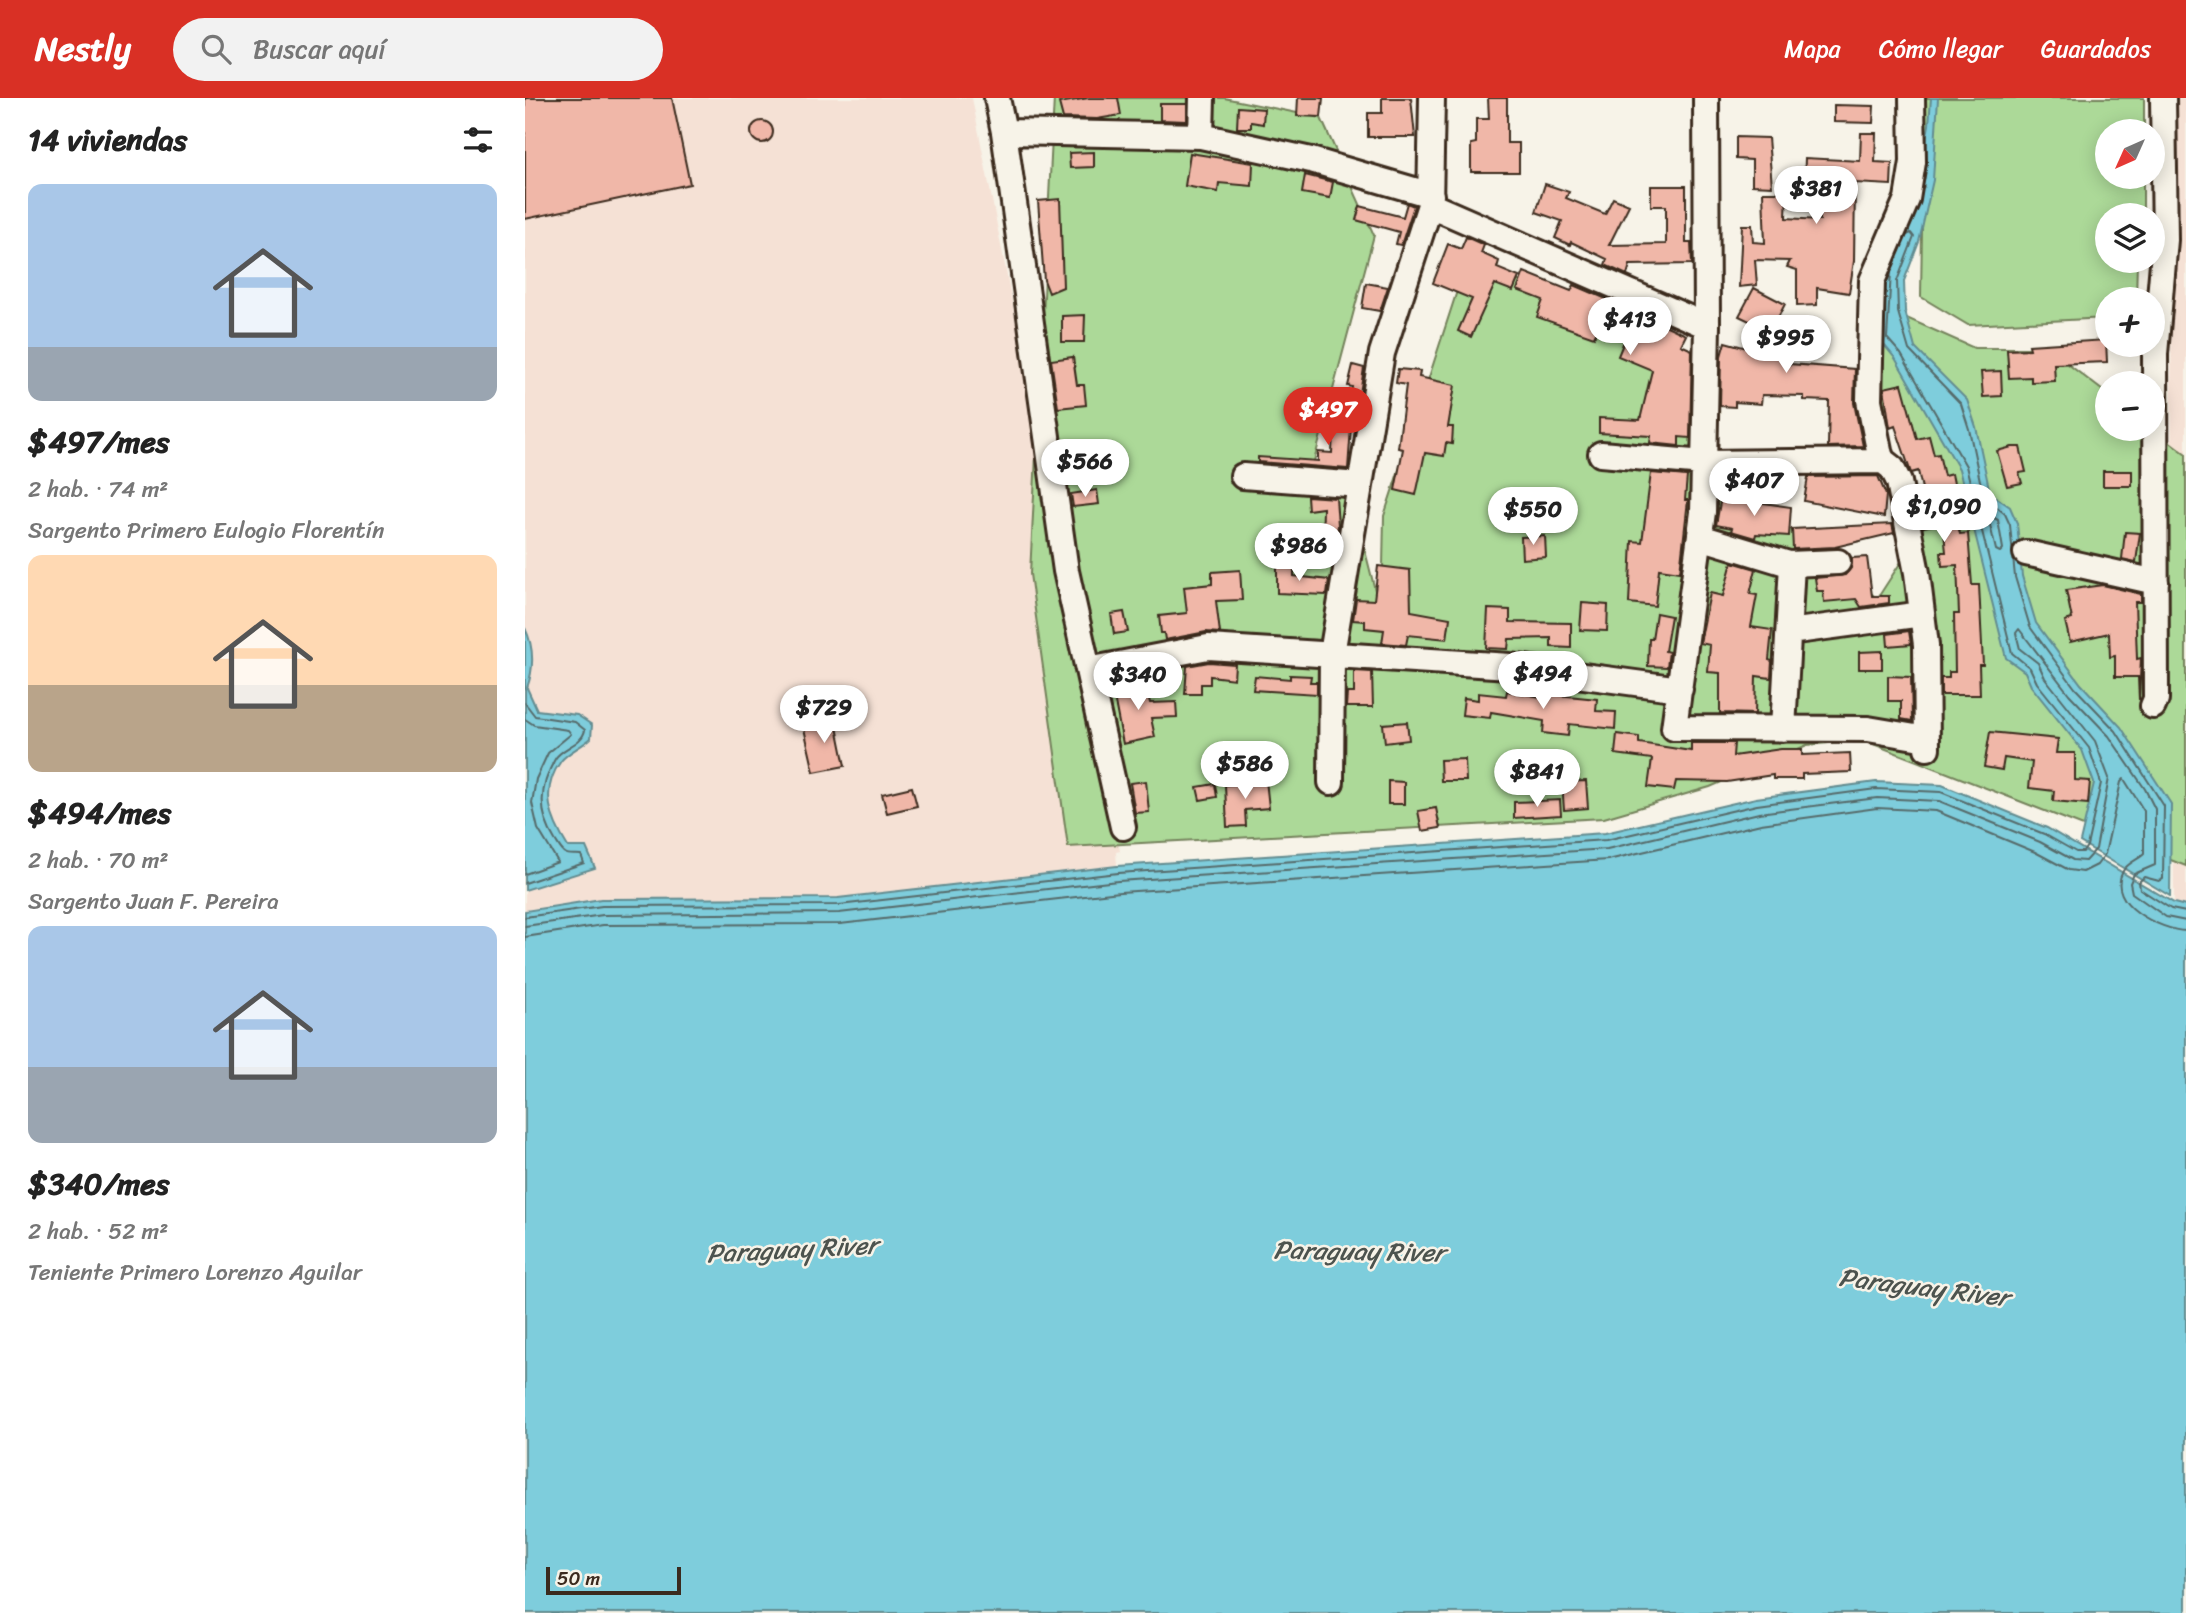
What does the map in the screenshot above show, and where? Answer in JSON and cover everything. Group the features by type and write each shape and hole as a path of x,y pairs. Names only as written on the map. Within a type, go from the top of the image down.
{"street":[{"path":"997,98 1066,571 1123,827"},
{"path":"1201,136 1202,98"},
{"path":"1331,782 1332,654 1382,353 1430,200 1432,98"},
{"path":"1601,454 1704,463 1883,461 1892,468 1899,482 1926,645 1927,744 1868,729 1674,728 1700,537 1704,463 1707,326 1706,98"},
{"path":"1883,461 1869,400 1873,281 1907,199 1913,162 1913,98"},
{"path":"2153,706 2156,699 2155,354 2165,240 2163,98"},
{"path":"1004,132 1201,136 1311,160 1430,200 1707,326"},
{"path":"1243,476 1360,485"},
{"path":"1700,537 1792,564 1838,562"},
{"path":"2026,553 2156,582"},
{"path":"1783,729 1792,564"},
{"path":"1789,632 1922,614"},
{"path":"1089,670 1208,647 1510,666 1680,689"}],"shaded area":[{"path":"525,98 972,98 1120,851 1116,852 1117,866 838,898 601,899 525,911"},
{"path":"2170,98 2186,98 2186,906 2174,903"}],"green space":[{"path":"1054,98 1224,98 1321,118 1374,235 1309,480 1353,503 1382,618 1384,516 1469,254 1675,365 1739,516 1813,535 1877,599 1943,497 1873,387 1873,303 1974,348 2047,348 2095,385 2095,441 2165,441 2165,438 2186,454 2186,866 1863,740 1807,745 1710,787 1604,818 1068,847 1030,574"},
{"path":"1924,98 2144,98 2144,119 2095,119 2095,189 2143,189 2143,203 2095,203 2095,273 2137,273 2136,287 2095,287 2095,319 1968,325 1921,297"}],"water":[{"path":"1931,98 1938,98 1933,180 1919,242 1904,281 1905,311 1915,348 1967,400 1976,427 1990,493 2010,507 2017,523 2022,576 2036,623 2081,684 2121,727 2171,804 2170,896 2080,842 2094,783 2082,750 2031,686 2025,672 2006,658 1959,469 1895,358 1880,340 1884,268 1915,195 1925,187 1916,192 1929,125"},
{"path":"525,628 532,658 527,688 537,710 577,715 592,725 591,738 561,761 554,772 549,794 553,816 568,847 586,847 595,868 525,890"},
{"name":"Paraguay River","path":"1876,782 1942,785 2047,828 2174,903 2186,906 2186,1613 525,1613 525,911 601,899 838,898 1117,866 1605,833 1756,798"}],"building":[{"path":"525,98 672,98 690,184 525,219"},
{"path":"1089,98 1118,98 1121,115 1097,119 1063,118 1059,103"},
{"path":"1298,98 1323,98 1321,117 1297,116"},
{"path":"1382,98 1411,98 1415,137 1368,137 1368,113 1382,113"},
{"path":"1488,98 1507,98 1507,143 1519,143 1519,172 1471,172 1471,144 1476,143 1476,119 1489,119"},
{"path":"1160,104 1187,104 1187,121 1160,120"},
{"path":"1834,105 1874,106 1873,123 1834,122"},
{"path":"1238,107 1264,109 1263,124 1251,122 1251,128 1237,128"},
{"path":"762,121 770,124 773,132 770,140 762,143 754,140 751,132 754,124"},
{"path":"1861,133 1876,133 1875,162 1892,163 1891,185 1855,183 1854,261 1849,293 1817,288 1817,305 1797,306 1797,270 1787,267 1790,261 1755,260 1757,285 1739,287 1742,225 1752,225 1753,242 1765,243 1763,192 1787,192 1786,218 1820,220 1820,187 1804,187 1805,158 1860,161"},
{"path":"1736,137 1768,138 1772,186 1752,185 1752,160 1736,159"},
{"path":"1094,152 1094,167 1070,168 1069,153"},
{"path":"1190,153 1253,163 1252,186 1219,183 1218,192 1185,186"},
{"path":"1305,175 1333,182 1330,198 1302,193"},
{"path":"1545,184 1569,192 1566,198 1605,214 1613,198 1629,205 1609,245 1666,244 1666,206 1651,206 1651,186 1686,186 1686,243 1691,243 1692,264 1630,265 1627,275 1605,265 1607,259 1571,242 1570,245 1555,238 1562,221 1536,212"},
{"path":"1060,199 1063,287 1049,293 1044,280 1038,201"},
{"path":"1407,203 1414,206 1401,245 1396,244 1399,232 1356,220 1360,206 1403,217"},
{"path":"1466,237 1484,245 1481,253 1499,261 1497,268 1519,277 1513,291 1495,284 1471,337 1458,331 1472,299 1433,283 1448,244 1461,249"},
{"path":"1524,272 1571,291 1574,285 1609,300 1607,305 1635,317 1637,312 1686,335 1681,345 1692,350 1690,438 1679,437 1679,446 1650,443 1651,436 1599,433 1599,418 1640,420 1652,370 1618,356 1627,334 1600,323 1594,337 1537,317 1543,300 1517,290"},
{"path":"1366,283 1388,287 1380,311 1362,308"},
{"path":"1754,288 1785,304 1764,345 1792,348 1790,364 1855,369 1854,403 1863,446 1828,447 1829,401 1804,400 1804,396 1762,395 1761,404 1735,402 1735,407 1720,406 1721,356 1725,342 1754,350 1758,325 1739,316"},
{"path":"1085,315 1084,342 1062,342 1062,316"},
{"path":"2095,341 2095,357 2107,357 2107,362 2054,364 2055,381 2031,382 2031,377 2009,378 2007,350 2030,349 2029,345"},
{"path":"1073,357 1077,385 1084,385 1086,405 1058,408 1051,360"},
{"path":"1353,365 1364,368 1357,413 1348,412 1352,387 1348,386"},
{"path":"1398,369 1420,371 1419,377 1455,385 1448,427 1453,427 1452,444 1446,443 1444,456 1425,453 1416,495 1395,490 1403,449 1398,448 1406,385 1396,383"},
{"path":"2001,371 2002,396 1983,397 1981,372"},
{"path":"1902,384 1917,439 1929,436 1934,455 1939,454 1944,476 1952,474 1956,493 1951,494 1960,534 1968,533 1972,585 1979,585 1983,665 1979,665 1980,695 1941,695 1941,678 1949,678 1949,672 1955,672 1954,614 1959,614 1957,565 1942,566 1941,552 1946,552 1943,523 1923,527 1918,503 1925,502 1918,471 1911,473 1895,426 1890,428 1884,388"},
{"path":"1334,411 1352,413 1348,469 1258,462 1258,457 1318,461 1318,452 1332,453"},
{"path":"2020,447 2026,472 2019,473 2022,483 2007,486 1997,451"},
{"path":"2103,471 2132,471 2132,486 2103,486"},
{"path":"1651,473 1687,476 1685,500 1688,500 1680,572 1659,569 1655,606 1629,603 1632,541 1642,542"},
{"path":"1878,476 1886,495 1884,517 1804,501 1808,477"},
{"path":"1097,490 1099,504 1073,507 1071,494"},
{"path":"1307,496 1336,498 1338,525 1335,547 1322,547 1323,508 1308,510"},
{"path":"1721,497 1791,507 1789,536 1756,534 1755,538 1731,531 1732,528 1716,525"},
{"path":"1892,524 1894,533 1835,547 1793,549 1792,529"},
{"path":"2125,532 2140,533 2136,562 2122,559"},
{"path":"1545,536 1546,557 1522,559 1521,537"},
{"path":"1867,557 1872,596 1889,596 1889,603 1861,607 1856,599 1824,602 1823,591 1817,591 1815,578 1845,575 1851,568 1852,558"},
{"path":"1732,562 1756,569 1750,594 1757,595 1751,627 1772,630 1769,660 1772,661 1771,678 1756,676 1755,714 1720,713 1720,673 1708,672 1710,645 1700,643 1710,593 1723,596"},
{"path":"1277,565 1294,565 1294,576 1329,580 1327,595 1277,593"},
{"path":"1378,566 1410,570 1411,611 1450,618 1447,639 1408,635 1406,645 1382,643 1384,630 1365,628 1365,621 1353,620 1356,599 1374,600"},
{"path":"1240,570 1242,600 1216,601 1220,633 1206,632 1165,640 1164,633 1161,633 1159,616 1187,613 1184,587 1212,584 1212,572"},
{"path":"2103,585 2141,594 2141,602 2135,602 2137,659 2141,658 2139,700 2138,677 2115,677 2115,656 2110,657 2109,633 2070,642 2065,621 2072,619 2066,590"},
{"path":"1582,603 1608,605 1607,631 1580,630"},
{"path":"1488,609 1510,610 1510,622 1571,623 1571,648 1551,647 1551,638 1509,639 1508,649 1486,648"},
{"path":"1124,612 1128,632 1114,634 1111,614"},
{"path":"1656,613 1671,616 1665,651 1669,652 1667,667 1648,666 1649,639 1652,639"},
{"path":"1909,631 1911,644 1888,646 1887,634"},
{"path":"1882,651 1882,669 1859,669 1859,652"},
{"path":"1209,662 1235,664 1234,679 1210,676 1210,684 1201,684 1201,694 1185,694 1187,666"},
{"path":"1354,671 1372,672 1373,707 1346,707 1347,693 1354,693"},
{"path":"1290,675 1311,676 1310,682 1317,682 1317,694 1253,690 1255,676 1290,679"},
{"path":"1888,676 1911,677 1912,721 1901,719 1901,701 1888,701"},
{"path":"1128,678 1129,694 1147,691 1150,703 1176,702 1177,717 1151,718 1155,737 1123,744 1111,681"},
{"path":"1507,691 1547,698 1548,694 1597,699 1596,711 1616,712 1615,729 1569,724 1568,736 1543,733 1544,721 1491,712 1490,718 1462,715 1464,698 1478,700 1478,693 1506,696"},
{"path":"835,717 845,766 814,772 803,724"},
{"path":"1407,722 1409,740 1385,743 1383,724"},
{"path":"1990,732 2058,739 2056,753 2075,753 2075,780 2090,781 2088,804 2053,801 2054,791 2029,788 2032,762 2004,758 2002,770 1984,767"},
{"path":"1617,734 1639,737 1639,743 1691,751 1691,743 1734,743 1733,756 1781,749 1802,749 1802,755 1850,753 1851,772 1802,774 1802,779 1773,779 1773,775 1727,782 1676,781 1674,790 1648,787 1652,759 1615,754"},
{"path":"1465,759 1466,781 1441,781 1440,760"},
{"path":"1251,778 1266,780 1269,808 1245,810 1246,826 1227,827 1225,785 1250,783"},
{"path":"1146,781 1149,812 1135,813 1130,783"},
{"path":"1388,781 1404,782 1404,804 1388,804"},
{"path":"1586,781 1588,808 1564,810 1562,782"},
{"path":"1215,784 1217,797 1200,800 1197,787"},
{"path":"912,787 917,806 887,813 882,794"},
{"path":"1560,800 1561,815 1514,818 1514,802"},
{"path":"1436,808 1440,828 1422,831 1418,811"}]}
